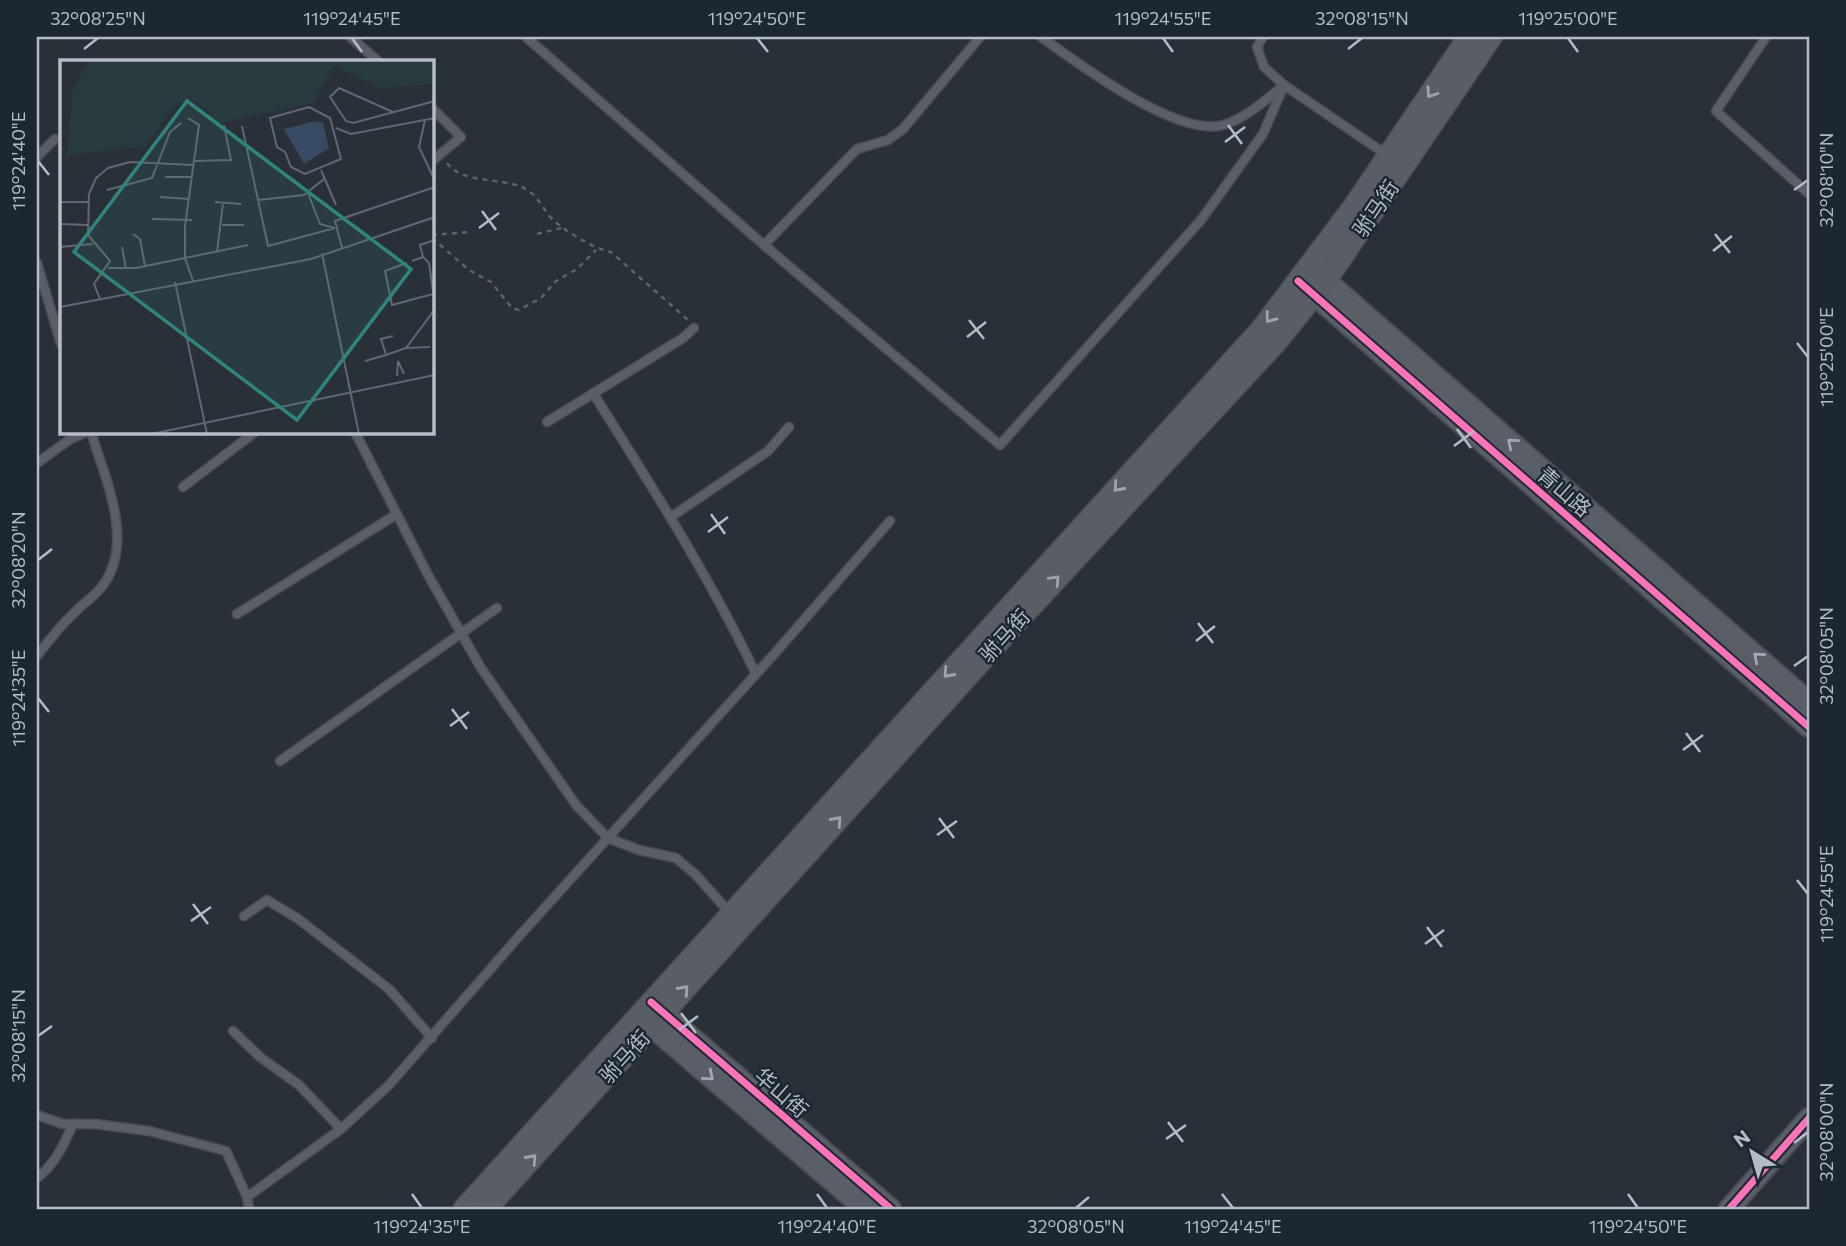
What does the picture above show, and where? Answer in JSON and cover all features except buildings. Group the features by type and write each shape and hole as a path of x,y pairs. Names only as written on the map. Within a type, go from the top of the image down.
{"main road":[{"name":"驸马街","path":"1396,161 1469,37"},
{"name":"驸马街","path":"464,1209 651,1014 1276,342 1312,280 1396,161 1491,37"},
{"name":"驸马街","path":"486,1209 651,1014"}],"street":[{"name":"青山路","path":"1312,280 1809,702"},
{"name":"青山路","path":"1312,280 1809,727"},
{"name":"华山街","path":"651,1014 865,1209"},
{"name":"华山街","path":"651,1014 891,1209"},
{"path":"1729,1209 1809,1118"}],"lane":[{"path":"350,37 378,60"},
{"path":"526,37 764,245 1000,445 1201,220 1263,134 1284,85"},
{"path":"764,245 857,149 888,140 903,129 980,37"},
{"path":"1041,37 1127,96 1186,124 1221,126 1250,111 1284,85"},
{"path":"1263,37 1256,47 1264,67 1284,85 1396,161"},
{"path":"1766,37 1716,111 1809,194"},
{"path":"434,110 461,137 434,159"},
{"path":"37,157 55,139"},
{"path":"37,263 60,341"},
{"path":"547,422 683,338 694,328"},
{"path":"593,393 671,517 756,674"},
{"path":"671,517 768,451 789,427"},
{"path":"37,463 82,434"},
{"path":"37,656 52,636 100,589 110,573 117,545 116,520 92,434"},
{"path":"183,487 252,434"},
{"path":"356,434 481,668 576,805 608,838 639,850 676,858 696,875 736,920"},
{"path":"237,614 397,514"},
{"path":"247,1197 341,1129 389,1084 890,522"},
{"path":"280,761 497,608"},
{"path":"244,916 267,900 297,918 389,989 432,1038"},
{"path":"233,1031 260,1057 299,1084 341,1129"},
{"path":"37,1115 63,1124 149,1131 226,1151 250,1209"},
{"path":"37,1178 46,1171 62,1149 73,1124"}],"path":[{"path":"440,154 451,169 467,177 496,180 522,187 538,198 550,217 562,228 597,250 611,252 688,318 694,328"},
{"path":"537,234 562,228"},
{"path":"434,237 469,232"},
{"path":"434,239 469,270 491,282 512,308 519,310 541,298 556,281 577,269 597,250"}],"cycle path":[{"path":"1298,281 1809,727"},
{"path":"651,1002 891,1209"},
{"path":"1729,1209 1809,1118"}]}
